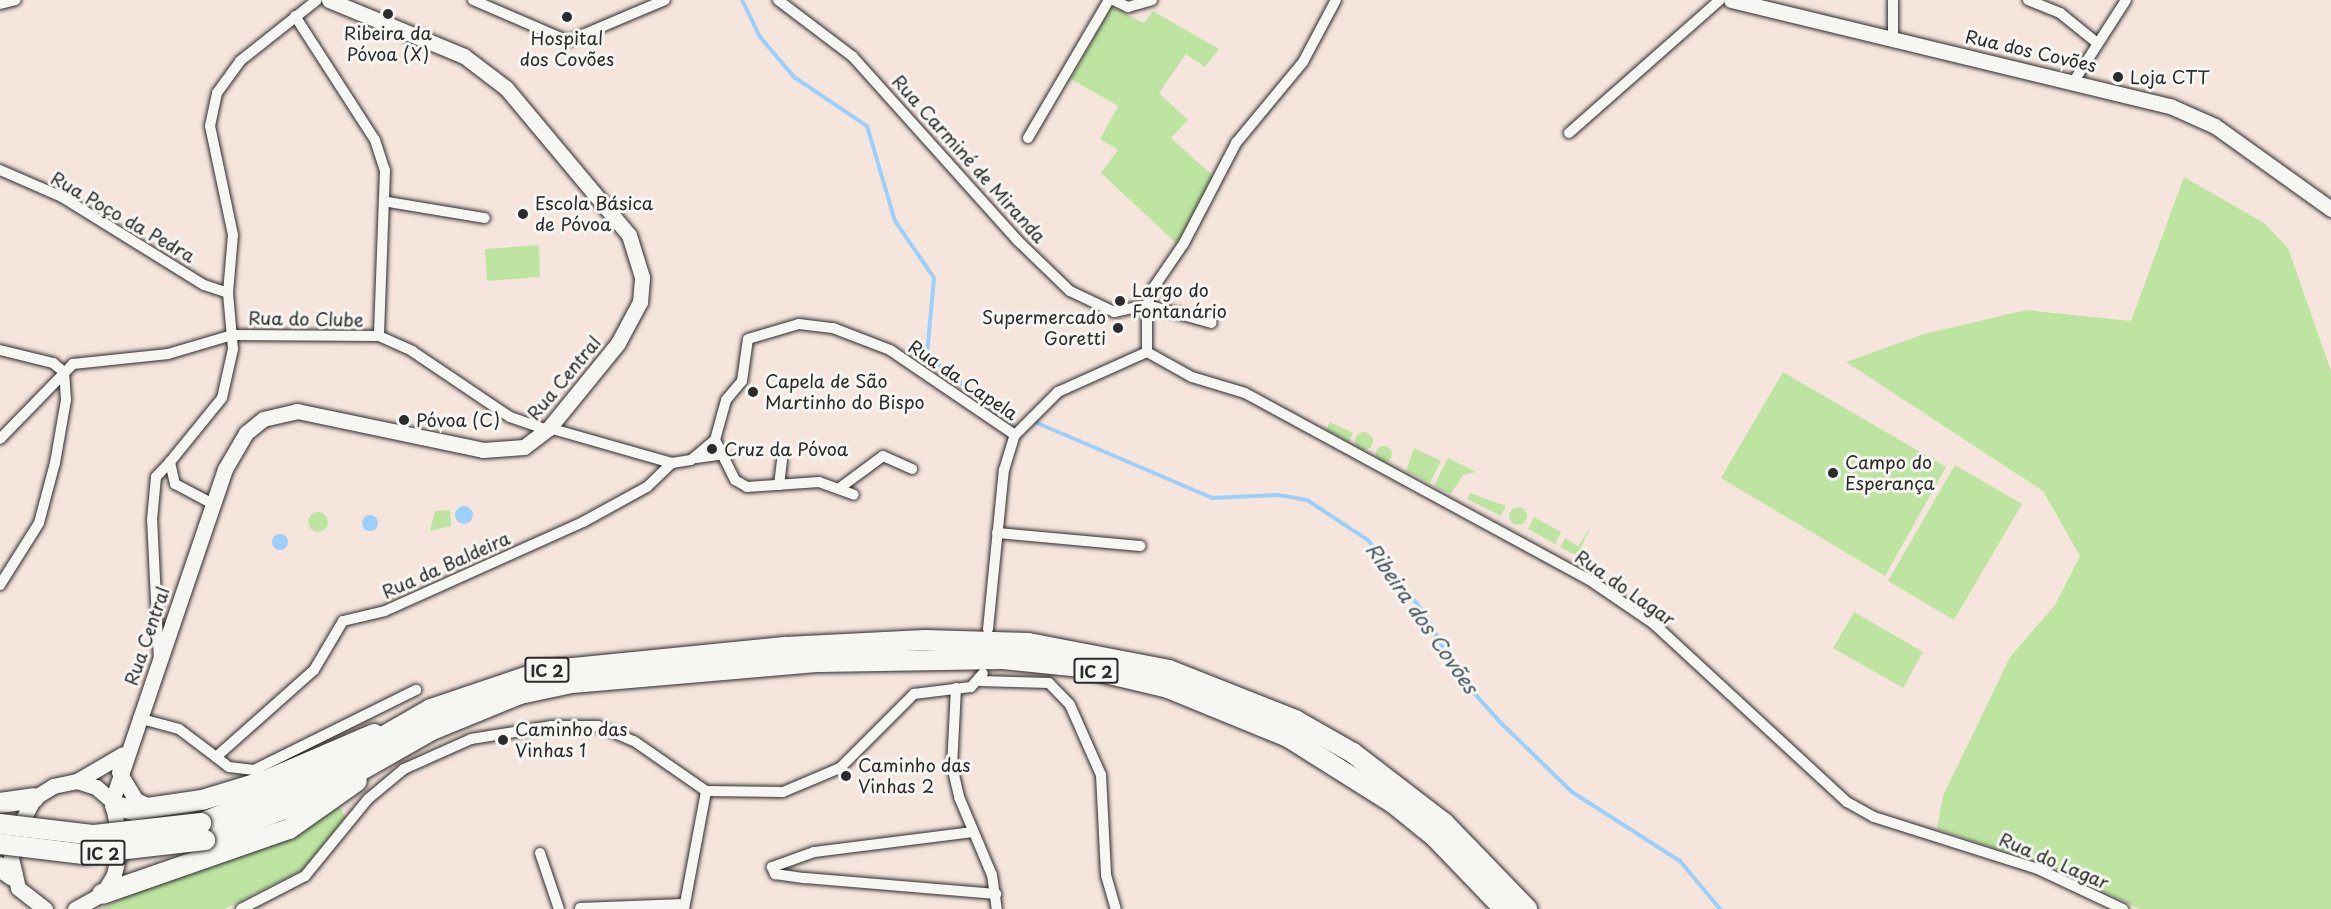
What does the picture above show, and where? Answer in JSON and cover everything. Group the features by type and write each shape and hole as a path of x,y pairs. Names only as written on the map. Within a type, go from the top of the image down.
{"highway":[{"name":"IC 2","path":"0,824 94,835 203,831 304,782 403,725 496,684 609,661 926,640 1082,650 1205,683 1295,720 1344,748 1444,822 1527,909"},
{"name":"IC 2","path":"0,844 83,854 203,831 314,797 483,706 572,683 917,657 1042,662 1168,688 1288,737 1393,802 1435,837 1504,909"},
{"path":"113,804 153,808 265,781 349,741 403,725"},
{"path":"102,894 289,829 336,800 385,757"},
{"path":"0,803 34,798"}],"street":[{"path":"0,4 16,0"},
{"path":"159,661 152,520 156,477 222,398 232,335 228,293 232,235 210,126 217,93 240,61 317,0"},
{"name":"Rua Central","path":"102,894 120,852 113,804 123,754 159,661 233,451 246,433 279,413 320,413 497,451 524,447 548,429 630,325 642,277 629,235 486,69 358,5 329,0"},
{"path":"473,0 568,40 665,0"},
{"name":"Rua Carminé de Miranda","path":"778,0 794,4 875,80 1017,240 1070,291 1114,312 1147,305"},
{"path":"1028,138 1111,0 1128,7 1152,0"},
{"path":"988,629 1004,470 1015,435 1058,392 1146,352 1147,305 1236,143 1303,62 1336,0"},
{"path":"1569,133 1720,0"},
{"name":"Rua dos Covões","path":"1731,0 2074,81 2194,115 2331,210"},
{"path":"1893,0 1893,39"},
{"path":"2028,0 2060,13 2096,42"},
{"path":"2074,81 2096,42 2126,0"},
{"path":"295,16 375,140 388,202 379,336 412,351 510,417 672,463 723,454"},
{"name":"Rua Poço da Pedra","path":"0,170 62,197 204,285 228,293"},
{"path":"388,202 485,218"},
{"path":"1147,305 1212,323"},
{"name":"Rua da Capela","path":"715,440 726,400 742,381 748,339 799,324 833,328 890,350 1015,435"},
{"name":"Rua do Clube","path":"64,372 73,364 168,354 232,335 379,336"},
{"path":"0,350 53,363 64,372 66,400 56,463 39,523 0,585"},
{"name":"Rua do Lagar","path":"1146,352 1192,377 1245,393 1591,581 1654,624 1846,802 1874,818 2038,869 2123,909"},
{"path":"0,438 64,372"},
{"path":"696,458 715,440 740,483 756,488 779,485 841,488 854,495"},
{"path":"841,488 883,456 912,469"},
{"path":"779,485 782,460"},
{"path":"170,462 175,484 213,504"},
{"name":"Rua da Baldeira","path":"216,757 314,670 343,621 385,611 583,522 646,487 672,463"},
{"path":"997,533 1140,546"},
{"path":"241,909 305,876 368,799 397,775 471,739 552,726 598,726 634,741 706,791 783,792 818,782 840,768 900,703 924,690 956,688 982,677 1049,683 1070,705 1101,775 1106,875 1116,909"},
{"path":"956,688 952,766 996,894 997,909"},
{"path":"138,718 179,729 229,767 254,770 416,690"},
{"path":"45,909 26,903 7,871 14,836 34,798 77,781 123,754"},
{"path":"119,772 136,800 153,808"},
{"path":"77,781 96,787 113,804"},
{"path":"580,908 684,907 706,791"},
{"path":"973,832 814,852 772,867 775,874 805,878 996,894"},
{"path":"540,853 559,909"},
{"path":"75,909 102,894"}],"green space":[{"path":"1111,7 1144,23 1153,11 1219,49 1205,67 1186,54 1159,93 1188,120 1171,138 1213,176 1177,244 1101,173 1118,150 1100,139 1118,106 1071,79"},
{"path":"2184,177 2264,223 2288,248 2331,371 2331,909 2140,909 2055,868 1937,829 1943,796 2010,657 2055,605 2080,556 2043,491 1846,362 1924,334 2026,310 2131,321"},
{"path":"539,245 540,277 487,281 485,249"},
{"name":"Campo do Esperança","path":"1783,372 1946,467 1885,576 1721,478"},
{"path":"1330,422 1353,433 1349,442 1326,430"},
{"path":"1360,432 1368,432 1373,437 1371,448 1360,450 1355,445 1355,437"},
{"path":"1381,446 1387,446 1392,454 1390,460 1381,462 1376,457 1376,451"},
{"path":"1414,448 1441,461 1430,483 1406,471"},
{"path":"1448,458 1476,472 1463,475 1451,494 1434,486"},
{"path":"1955,465 2022,504 1954,620 1888,581"},
{"path":"1470,493 1506,506 1501,516 1467,499"},
{"path":"1518,507 1524,510 1527,516 1524,522 1518,525 1512,522 1509,516 1512,510"},
{"path":"450,510 451,526 430,531 435,511"},
{"path":"318,512 325,515 328,522 325,529 318,532 311,529 308,522 311,515"},
{"path":"1534,517 1561,532 1555,544 1528,529"},
{"path":"1591,526 1577,556 1560,547 1565,538 1578,546"},
{"path":"1854,612 1923,652 1903,688 1833,648"},
{"path":"340,807 345,817 304,869 224,909 100,909 155,883 259,850"}],"water":[{"path":"464,506 470,509 473,515 470,521 464,524 458,521 455,515 458,509"},
{"path":"367,515 373,515 378,523 376,529 367,531 362,526 362,520"},
{"path":"277,534 283,534 288,542 286,548 277,550 272,545 272,539"}],"waterway":[{"name":"Ribeira dos Covões","path":"742,0 760,37 794,77 867,126 895,221 934,278 927,355 997,413 1014,417"},
{"name":"Ribeira dos Covões","path":"1035,422 1212,498 1278,495 1307,500 1368,540 1427,617 1456,673 1501,723 1572,792 1680,861 1720,909"}],"place":[{"name":"Ribeira da Póvoa (X)","path":"388,14"},
{"name":"Hospital dos Covões","path":"567,17"},
{"name":"Loja CTT","path":"2118,77"},
{"name":"Escola Básica de Póvoa","path":"523,214"},
{"name":"Largo do Fontanário","path":"1120,301"},
{"name":"Supermercado Goretti","path":"1118,328"},
{"name":"Capela de São Martinho do Bispo","path":"753,392"},
{"name":"Póvoa (C)","path":"404,420"},
{"name":"Cruz da Póvoa","path":"712,449"},
{"name":"Campo do Esperança","path":"1833,473"},
{"name":"Caminho das Vinhas 1","path":"503,740"},
{"name":"Caminho das Vinhas 2","path":"846,776"}]}
